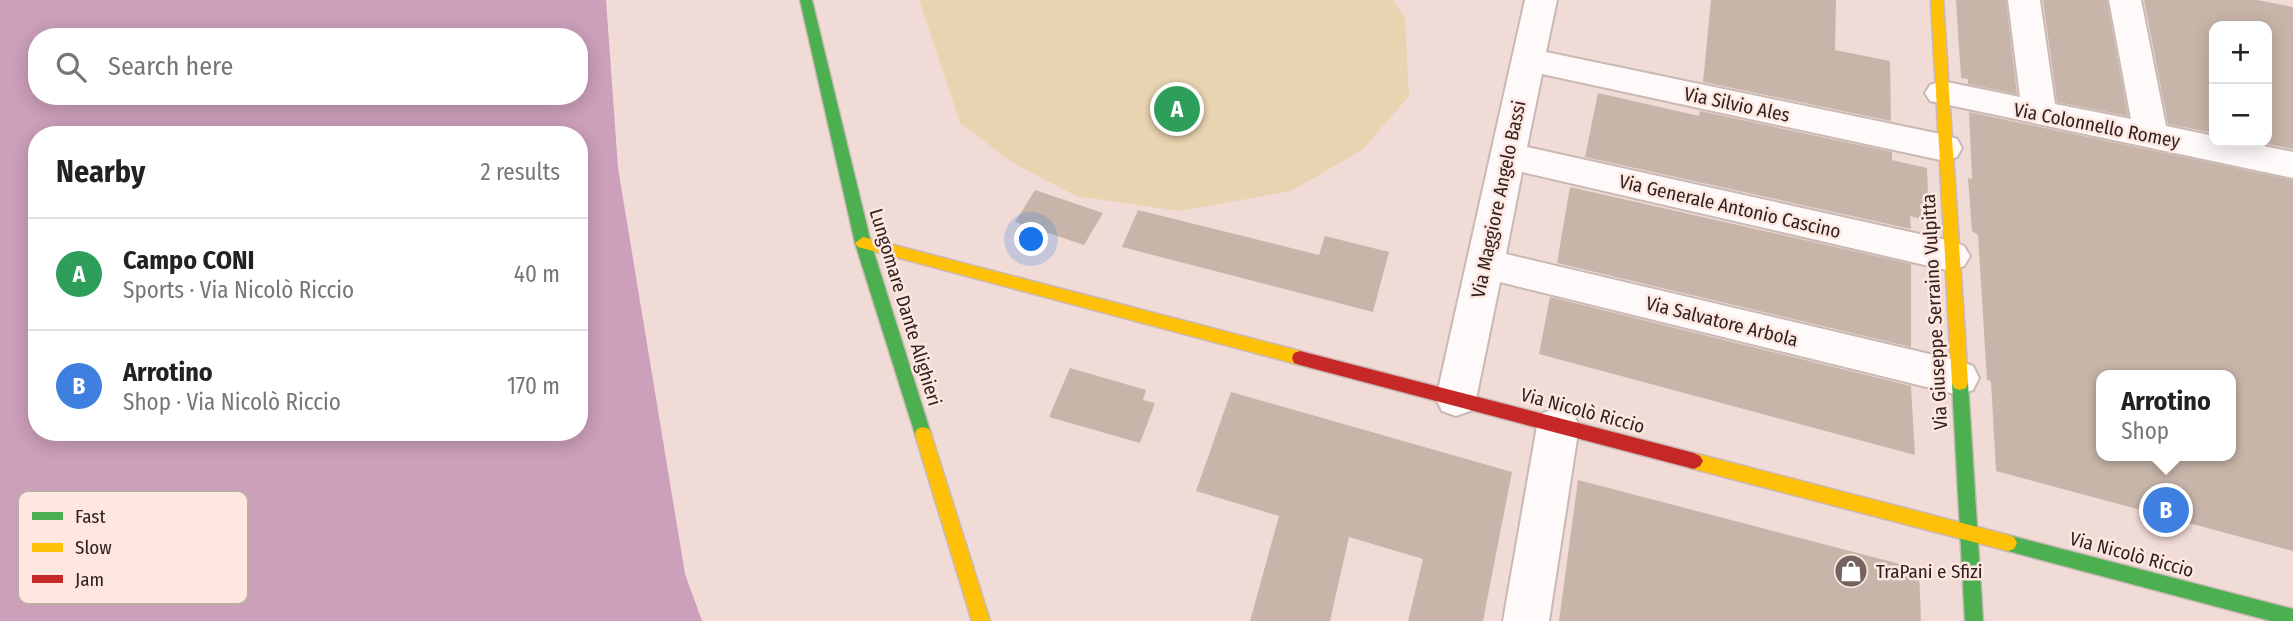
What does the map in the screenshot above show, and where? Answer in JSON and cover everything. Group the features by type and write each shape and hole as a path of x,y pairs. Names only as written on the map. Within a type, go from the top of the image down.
{"street":[{"name":"Lungomare Dante Alighieri","path":"806,0 863,243 981,621"},
{"name":"Via Maggiore Angelo Bassi","path":"1456,399 1541,0"},
{"name":"Via Giuseppe Serraino Vulpitta","path":"1937,0 1974,621"},
{"path":"2024,0 2039,113"},
{"path":"2125,0 2151,136"},
{"name":"Via Silvio Ales","path":"1528,60 1945,148"},
{"name":"Via Colonnello Romey","path":"1942,93 2293,165"},
{"name":"Via Generale Antonio Cascino","path":"1508,156 1951,256"},
{"name":"Via Nicolò Riccio","path":"863,243 2293,618"},
{"name":"Via Salvatore Arbola","path":"1485,264 1959,378"},
{"path":"1526,621 1558,425"}],"shaded area":[{"path":"0,0 606,0 618,168 685,574 702,621 0,621"},
{"path":"919,0 1393,0 1405,18 1409,96 1362,150 1291,191 1179,211 1076,196 1013,163 960,123"}],"building":[{"path":"1711,0 1836,0 1835,50 1890,61 1891,121 1703,82"},
{"path":"1956,0 2006,0 2017,94 1968,84 1968,79 1961,78"},
{"path":"2043,0 2107,0 2128,116 2057,102"},
{"path":"2144,0 2257,0 2293,7 2293,149 2272,145 2272,21 2209,21 2209,132 2168,124"},
{"path":"1598,93 1699,116 1700,111 1892,152 1892,160 1927,168 1929,221 1910,216 1911,229 1585,157"},
{"path":"1969,112 2293,180 2293,551 1996,471 1978,235 1972,231 1968,178 1972,179"},
{"path":"1570,187 1911,264 1911,347 1557,263"},
{"path":"1035,190 1103,213 1084,245 1015,222"},
{"path":"1138,210 1319,255 1325,236 1389,252 1373,312 1122,247"},
{"path":"1550,297 1911,386 1915,455 1539,354"},
{"path":"1070,368 1146,390 1143,400 1155,403 1140,443 1049,417"},
{"path":"1231,392 1512,472 1483,621 1408,621 1423,559 1349,537 1330,621 1250,621 1279,516 1196,491"},
{"path":"1578,480 1919,569 1921,621 1559,621"}],"traffic: fast":[{"path":"806,0 863,243 923,434"},
{"path":"1960,383 1974,621"},
{"path":"2008,543 2293,618"}],"traffic: slow":[{"path":"1937,0 1960,383"},
{"path":"863,243 1300,358"},
{"path":"923,434 981,621"},
{"path":"1694,461 2008,543"}],"traffic: jam":[{"path":"1300,358 1694,461"}],"place":[{"name":"Campo CONI","path":"1177,109"},
{"name":"Arrotino","path":"2166,510"},
{"name":"TraPani e Sfizi","path":"1851,571"}]}
